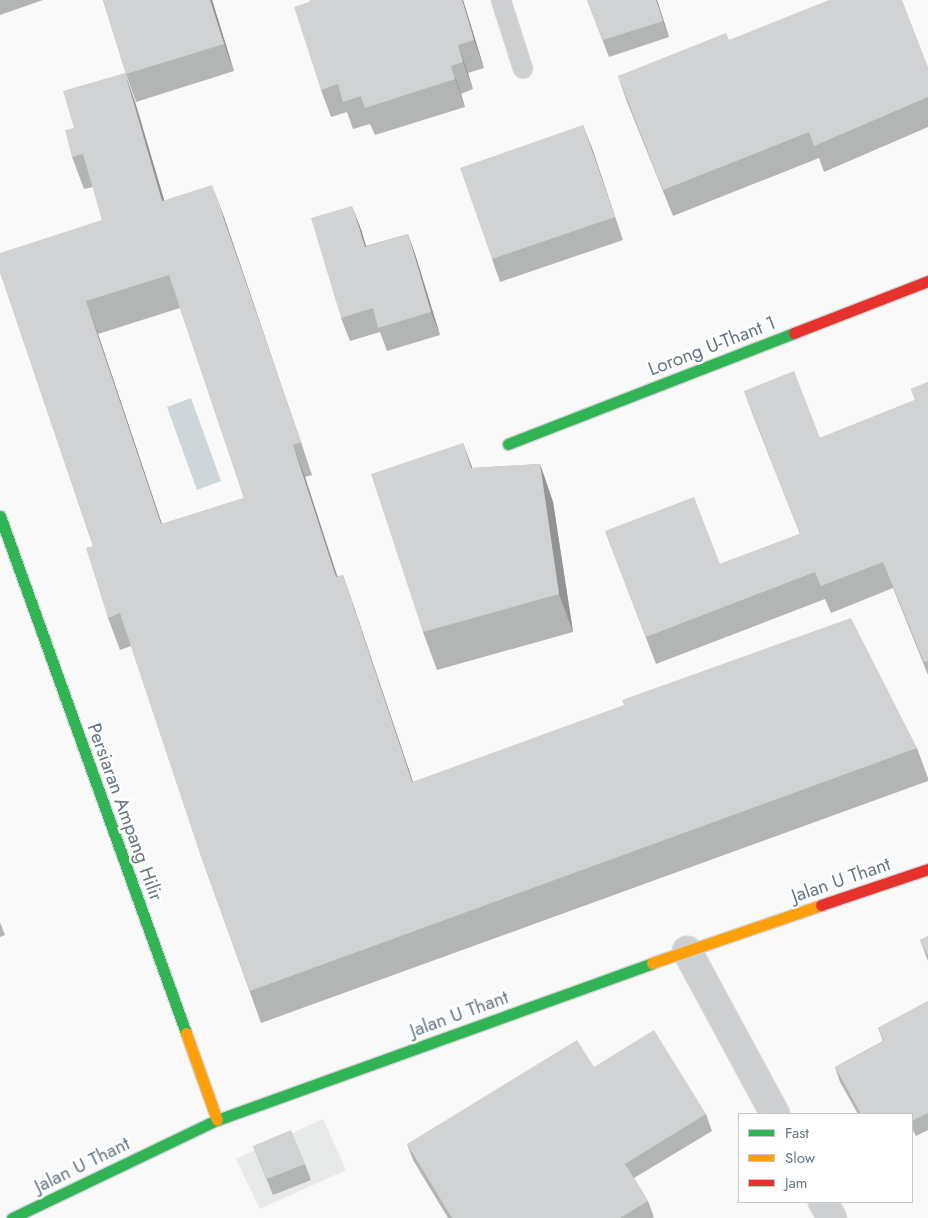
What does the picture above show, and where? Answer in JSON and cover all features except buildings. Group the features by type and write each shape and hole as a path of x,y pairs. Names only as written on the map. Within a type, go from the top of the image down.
{"street":[{"name":"Lorong U-Thant 1","path":"508,444 928,281"},
{"name":"Persiaran Ampang Hilir","path":"0,516 217,1120"},
{"name":"Jalan U Thant","path":"12,1218 217,1120 687,951 928,869"},
{"path":"687,951 775,1113"},
{"path":"824,1203 832,1218"}],"lane":[{"path":"501,0 523,69"}],"shaded area":[{"path":"191,398 221,481 197,490 167,407"},
{"path":"323,1119 346,1170 260,1209 236,1159"}],"traffic: fast":[{"path":"508,444 794,333"},
{"path":"0,516 186,1033"},
{"path":"12,1218 217,1120 652,963"}],"traffic: slow":[{"path":"652,963 821,905"},
{"path":"186,1033 217,1120"}],"traffic: jam":[{"path":"794,333 928,281"},
{"path":"821,905 928,869"}]}
